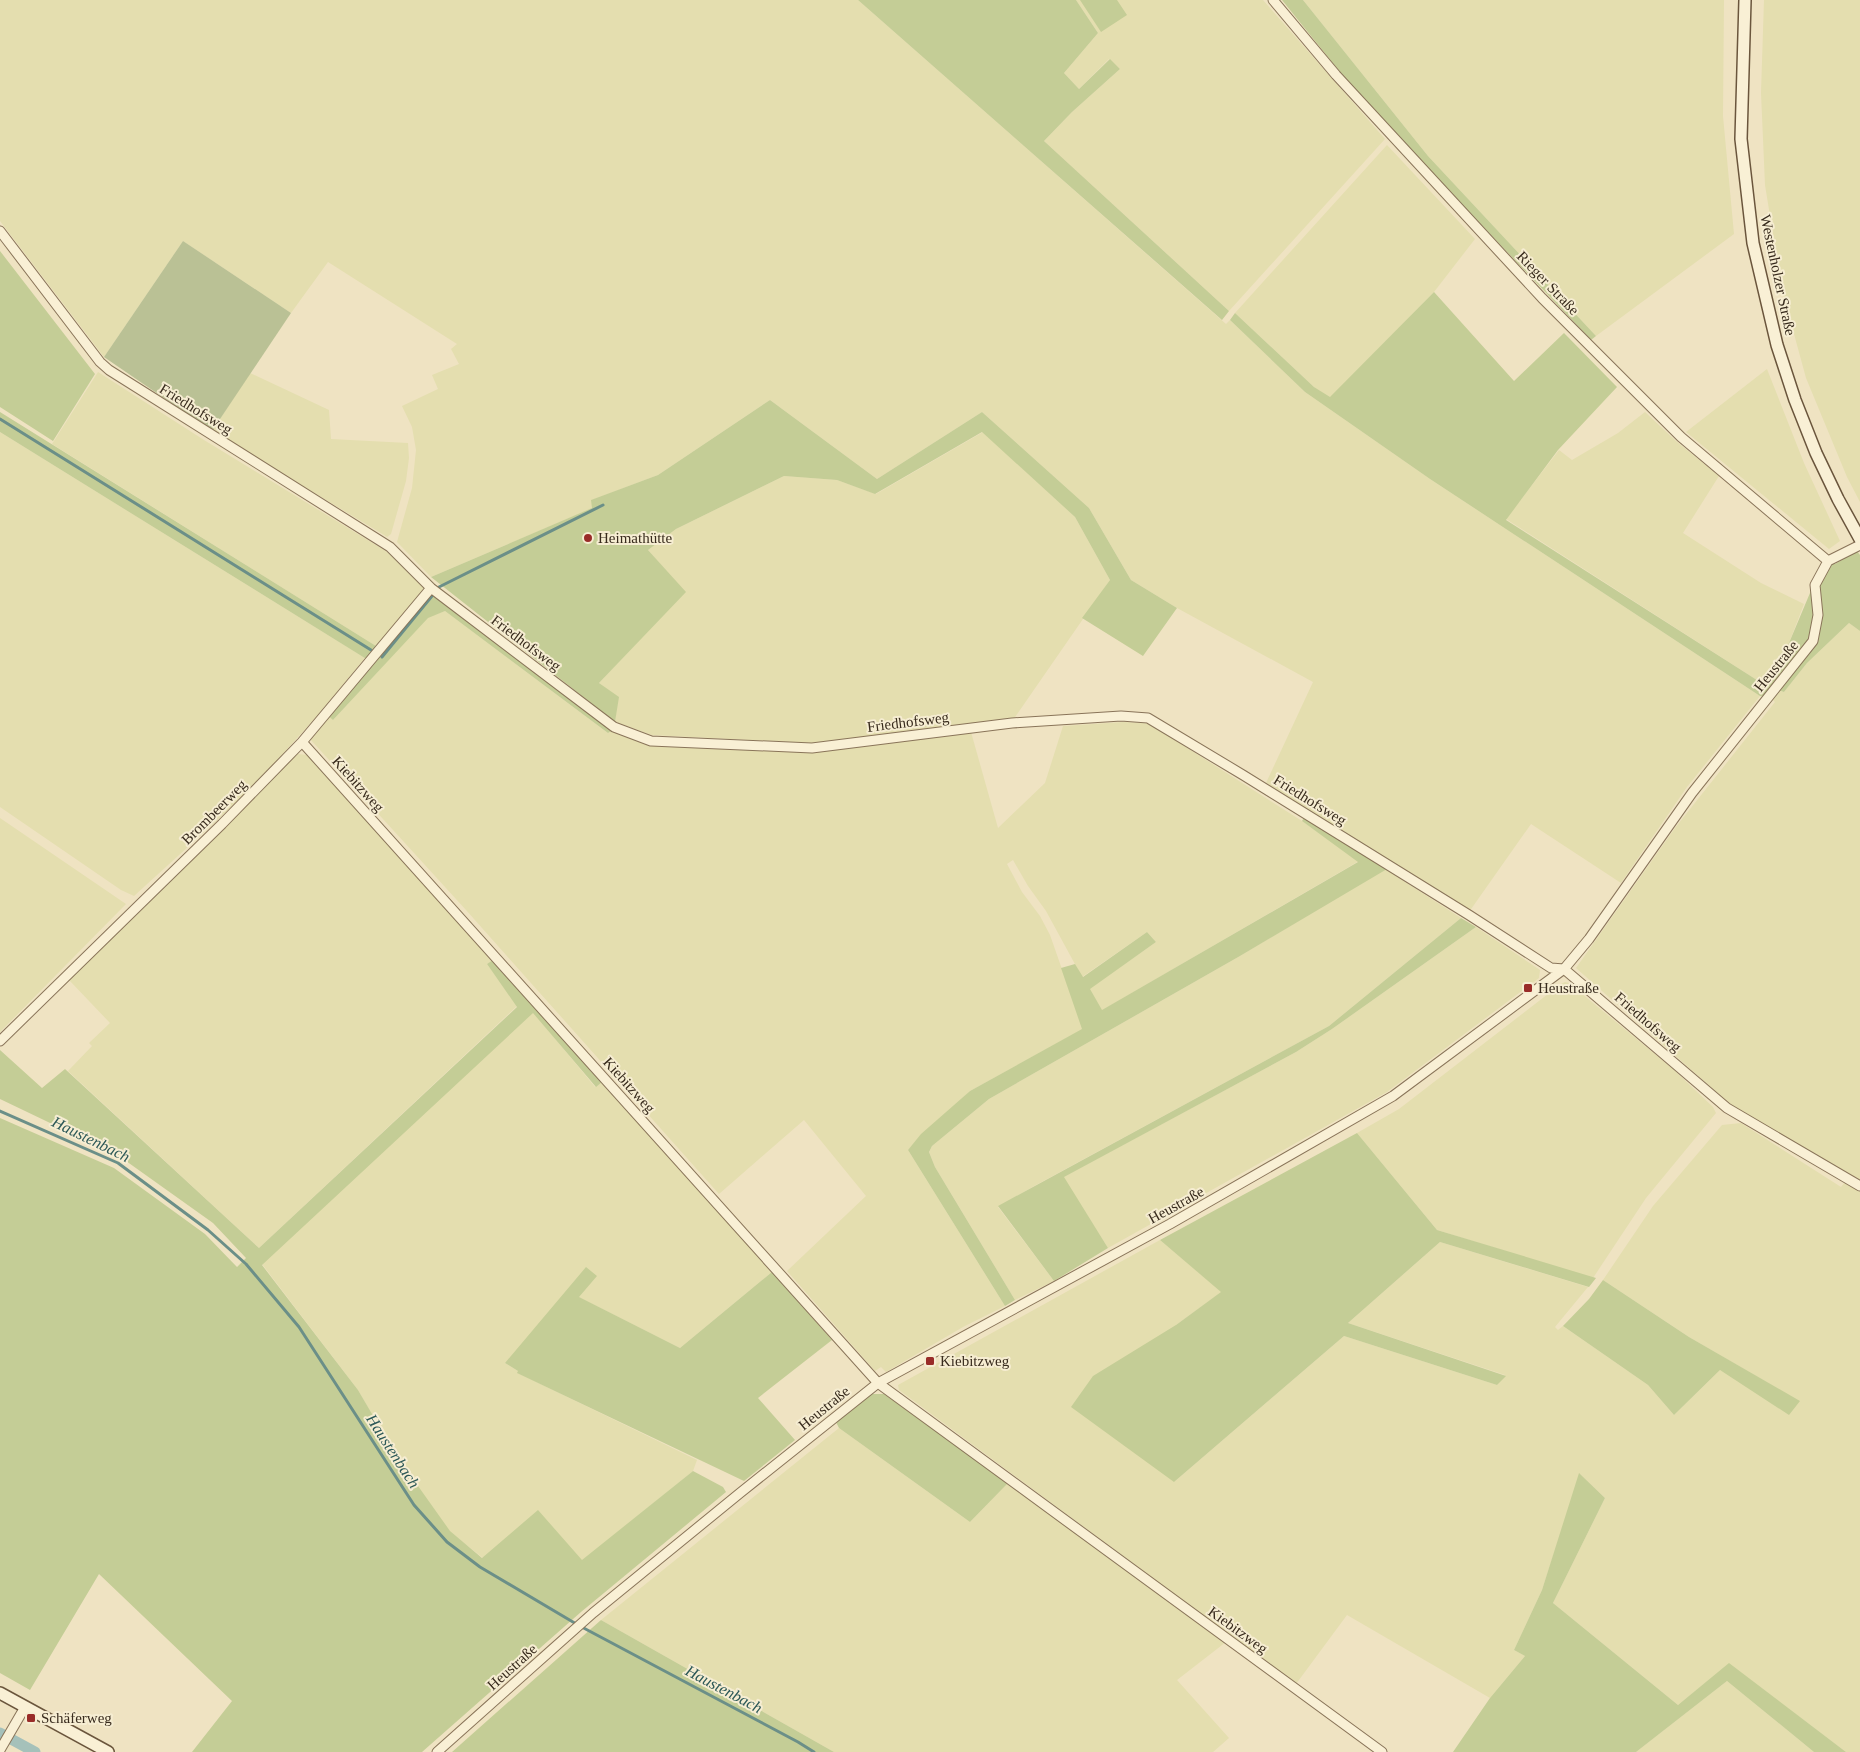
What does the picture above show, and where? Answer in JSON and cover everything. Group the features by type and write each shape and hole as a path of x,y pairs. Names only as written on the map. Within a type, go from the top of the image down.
{"main road":[{"name":"Westenholzer Straße","path":"1745,0 1741,139 1753,243 1777,345 1794,400 1838,499 1860,539"},
{"path":"0,1693 23,1711 108,1752"}],"street":[{"name":"Rieger Straße","path":"1273,0 1349,89 1542,298 1680,437 1828,561"},
{"name":"Friedhofsweg","path":"0,232 100,362 109,370 390,546 431,588 614,727 651,741 812,748 1012,723 1121,716 1148,718 1352,842 1551,968 1564,969 1727,1108 1860,1186"},
{"path":"1828,561 1860,545"},
{"name":"Heustraße","path":"437,1752 594,1613 878,1383 1170,1224 1393,1096 1564,969 1589,939 1692,793 1813,641 1818,615 1815,585 1828,561"},
{"name":"Brombeerweg","path":"0,1041 222,824 302,742 431,588"},
{"name":"Kiebitzweg","path":"302,742 878,1383 1382,1752"},
{"path":"1,1748 23,1711"}],"shaded area":[{"path":"0,0 858,0 1226,324 1230,320 1305,392 1430,479 1760,696 1687,787 1621,883 1531,824 1469,912 1266,783 1313,682 1177,608 1131,580 1089,508 982,412 877,479 770,400 658,475 592,500 593,508 431,577 397,542 412,488 416,450 412,427 402,406 438,389 432,375 459,364 451,349 457,344 328,262 291,313 183,241 104,357 0,221"},
{"path":"1076,0 1263,0 1385,139 1229,311 1044,141 1072,112 1120,69 1109,59 1079,89 1064,73 1098,33"},
{"path":"1303,0 1724,0 1723,116 1734,234 1596,336 1428,156"},
{"path":"1764,0 1860,0 1860,502 1847,477 1806,378 1782,290 1765,185 1761,93"},
{"path":"1387,145 1475,239 1434,292 1330,398 1314,387 1235,313"},
{"path":"1767,369 1804,463 1840,541 1829,549 1686,432"},
{"path":"98,372 204,440 389,553 426,589 376,646 52,444"},
{"path":"250,373 329,410 331,439 408,443 409,458 406,481 391,534 387,537 212,431"},
{"path":"1645,412 1676,441 1719,476 1683,533 1761,583 1804,604 1789,643 1760,682 1506,519 1559,450 1572,460 1618,433"},
{"path":"0,432 365,658 318,715 259,780 134,896 121,890 0,807"},
{"path":"983,432 1075,517 1110,580 1013,720 811,743 652,735 615,722 618,698 599,683 685,592 648,550 676,529 784,476 837,480 876,494"},
{"path":"445,611 608,733 613,730 650,744 769,750 971,732 998,828 1045,783 1063,726 1123,722 1148,723 1302,821 1359,861 1101,1011 1089,989 1156,942 1147,932 1082,977 1046,911 1028,886 1013,860 1007,864 1022,892 1040,916 1050,935 1083,1029 970,1091 908,1150 1005,1306 963,1327 886,1372 881,1367 875,1371 787,1271 866,1196 804,1120 719,1194 466,910 310,739 313,733 329,717 333,720 428,617"},
{"path":"1849,623 1860,631 1860,1182 1731,1105 1576,968 1675,828 1775,702 1772,699 1778,690 1784,692 1807,663"},
{"path":"297,754 308,755 492,961 487,964 517,1006 259,1248 68,1071 92,1046 89,1043 110,1023 69,980"},
{"path":"0,818 126,904 0,1032"},
{"path":"1385,869 1461,918 1329,1026 998,1207 1054,1281 1015,1300 935,1167 929,1152 932,1146 989,1099 1240,956"},
{"path":"1476,927 1540,970 1539,978 1387,1092 1108,1248 1063,1177 1296,1052 1332,1029"},
{"path":"1565,982 1569,983 1673,1069 1713,1107 1716,1113 1646,1198 1593,1278 1437,1230 1357,1133 1399,1109"},
{"path":"533,1012 595,1087 602,1082 772,1272 680,1348 578,1297 505,1363 518,1371 518,1373 697,1460 693,1471 582,1561 483,1558 450,1532 395,1455 358,1390 262,1264"},
{"path":"1741,1123 1841,1187 1846,1181 1860,1190 1860,1752 1846,1752 1729,1664 1678,1705 1553,1603 1605,1498 1580,1474 1542,1590 1514,1650 1525,1656 1490,1698 1347,1615 1296,1684 899,1390 898,1385 1160,1240 1222,1292 1176,1325 1174,1482 1344,1336 1497,1385 1505,1375 1348,1323 1440,1242 1588,1287 1555,1327 1558,1330 1563,1326 1648,1385 1674,1415 1720,1370 1799,1401 1689,1337 1603,1280 1653,1206 1722,1125"},
{"path":"839,1428 970,1522 1008,1483 1226,1642 1177,1680 1229,1738 1213,1752 834,1752 601,1620"},
{"path":"1727,1681 1814,1752 1636,1752 1646,1744"}],"green space":[{"path":"858,0 1076,0 1098,33 1064,73 1079,89 1110,59 1120,69 1072,112 1044,141 1229,311 1222,320"},
{"path":"1080,0 1117,0 1127,15 1101,32"},
{"path":"1282,0 1303,0 1428,156 1596,336 1591,340 1423,164 1340,72"},
{"path":"183,241 291,313 212,431 104,357"},
{"path":"0,251 95,374 53,441 0,407"},
{"path":"1434,292 1514,381 1564,333 1617,387 1558,450 1506,520 1760,682 1789,643 1823,562 1835,564 1857,551 1860,555 1860,631 1849,623 1807,663 1784,692 1772,688 1765,697 1760,696 1430,479 1305,392 1230,320 1235,313 1314,387 1330,397"},
{"path":"770,400 877,479 982,412 1089,508 1131,580 1177,608 1143,656 1082,618 1110,580 1075,517 982,432 875,494 837,480 784,476 676,529 648,550 686,592 599,683 619,697 615,722 431,577 592,508 591,500 658,475"},
{"path":"0,412 376,646 368,660 0,432"},
{"path":"431,591 613,730 608,733 445,611 428,618 333,720 327,715"},
{"path":"1305,816 1387,869 1240,956 989,1099 932,1146 929,1152 935,1167 1015,1300 1005,1306 908,1150 921,1134 970,1091 1082,1029 1061,968 1075,964 1083,977 1147,932 1156,942 1090,989 1102,1010 1358,862 1302,821"},
{"path":"1461,918 1476,927 1332,1029 1296,1052 1064,1177 1108,1248 1054,1281 998,1206 1329,1026"},
{"path":"493,960 602,1082 596,1087 533,1013 262,1265 358,1390 396,1455 450,1531 482,1558 538,1510 582,1560 693,1471 723,1487 726,1492 581,1612 422,1752 192,1752 232,1701 99,1574 30,1690 0,1673 0,1118 114,1168 205,1234 237,1267 246,1258 213,1223 119,1156 0,1099 0,1050 42,1088 65,1069 259,1248 517,1007 487,964"},
{"path":"1357,1133 1437,1230 1596,1278 1589,1287 1440,1242 1348,1323 1506,1376 1497,1385 1344,1336 1174,1482 1071,1407 1093,1376 1176,1325 1221,1292 1160,1240"},
{"path":"586,1267 597,1276 579,1297 680,1348 772,1272 832,1340 758,1398 795,1440 744,1481 517,1373 518,1371 505,1363"},
{"path":"1603,1280 1689,1337 1800,1401 1789,1415 1720,1370 1674,1415 1648,1385 1563,1326 1589,1299"},
{"path":"872,1394 884,1394 1008,1483 970,1522 839,1428 836,1422"},
{"path":"1579,1473 1605,1498 1553,1603 1678,1705 1729,1663 1846,1752 1814,1752 1727,1681 1636,1752 1453,1752 1490,1698 1525,1656 1514,1650 1542,1590"},
{"path":"601,1620 834,1752 452,1752"}],"waterway":[{"path":"0,419 371,650"},
{"path":"439,587 603,505"},
{"path":"382,657 432,596"},
{"name":"Haustenbach","path":"0,1111 118,1163 208,1230 246,1264 299,1327 414,1505 447,1542 480,1567 578,1625 814,1752"},
{"path":"0,1733 35,1752"}],"place":[{"name":"Heimathütte","path":"588,538"},
{"name":"Heustraße","path":"1528,988"},
{"name":"Kiebitzweg","path":"930,1361"},
{"name":"Schäferweg","path":"31,1718"}]}
